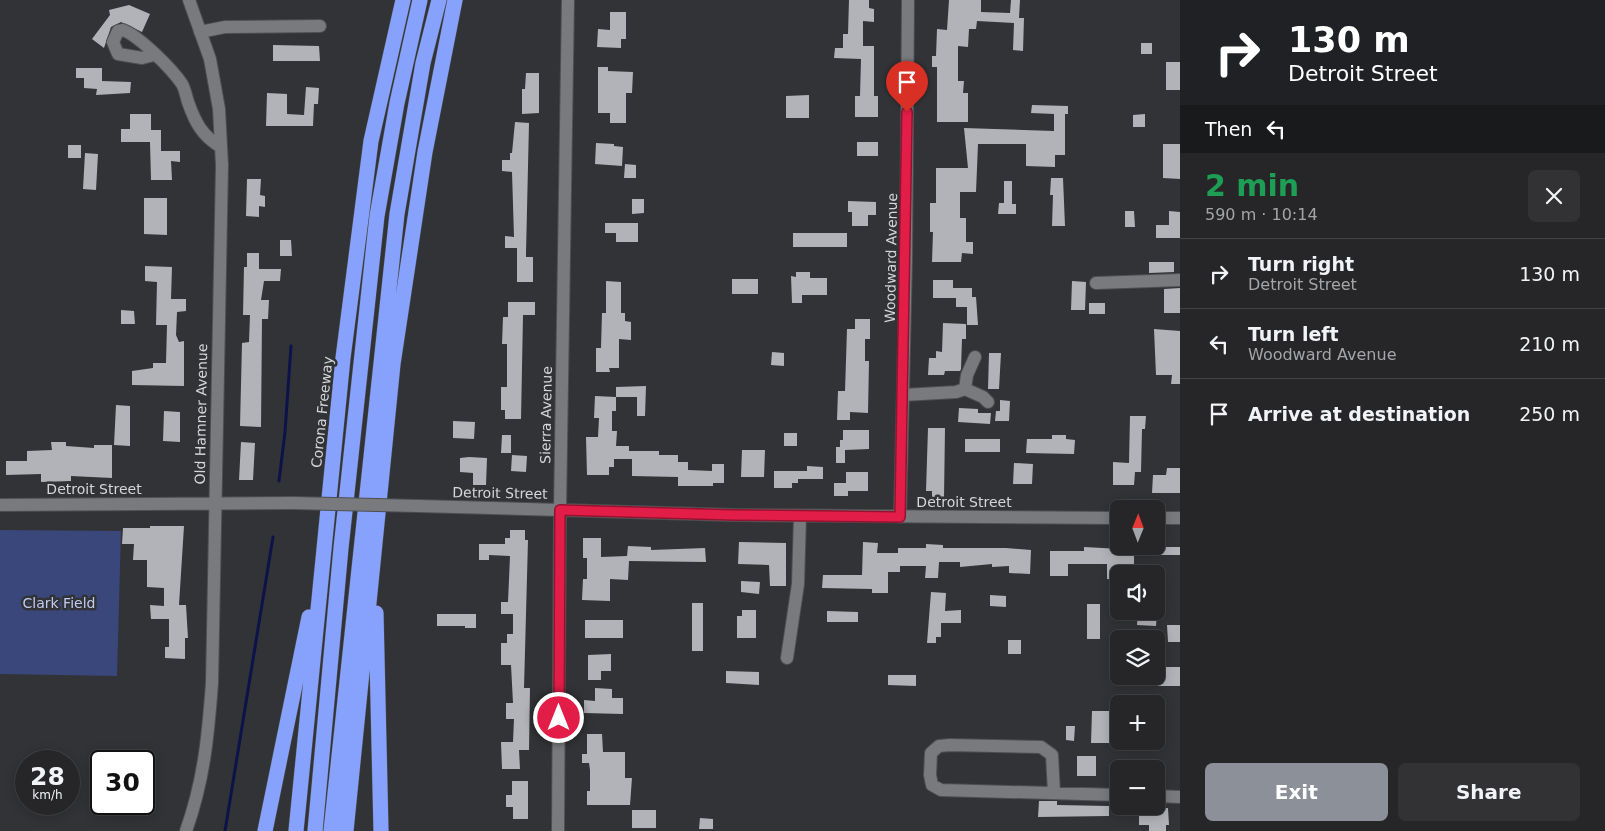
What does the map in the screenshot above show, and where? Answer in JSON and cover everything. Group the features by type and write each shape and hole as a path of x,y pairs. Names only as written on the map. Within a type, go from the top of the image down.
{"highway":[{"name":"Corona Freeway","path":"296,831 343,358 371,141 403,0"},
{"path":"314,831 340,557 377,216 397,103 420,0"},
{"path":"331,831 397,214 423,64 438,0"},
{"path":"346,831 394,354 425,152 455,0"},
{"path":"265,831 325,537"},
{"path":"375,542 381,831"}],"street":[{"name":"Old Hamner Avenue","path":"186,831 196,801 207,750 214,656 214,503 221,147 218,109 210,59 189,0"},
{"name":"Sierra Avenue","path":"558,831 560,510 568,0"},
{"name":"Woodward Avenue","path":"900,517 908,0"},
{"path":"200,32 226,27 320,26"},
{"path":"154,54 182,85 201,132 208,140 221,147"},
{"path":"1096,283 1180,280"},
{"path":"965,389 967,375 975,357"},
{"path":"903,394 956,392 965,389 983,397 988,402"},
{"name":"Detroit Street","path":"0,505 214,503 418,506 800,516 1110,518"},
{"path":"787,658 798,584 800,516"},
{"path":"1165,518 1180,518"},
{"path":"1054,793 1052,755 1041,747 950,745 939,746 931,753 930,775 932,785 941,790 1110,795"},
{"path":"1165,796 1180,797"}],"green space":[{"name":"Clark Field","path":"0,530 121,531 117,676 0,674"}],"building":[{"path":"849,0 869,0 869,8 874,9 874,22 863,21 863,46 874,46 874,96 878,96 878,117 855,117 855,96 860,96 861,59 834,58 835,48 843,48 843,34 848,34"},
{"path":"949,0 981,0 981,12 1010,13 1011,0 1020,0 1019,18 1024,18 1023,51 1013,50 1014,23 977,21 976,29 969,29 968,47 958,46 958,81 964,81 963,93 968,93 968,122 937,122 937,67 932,67 932,56 936,56 937,29 947,30"},
{"path":"129,5 150,14 142,32 121,22 111,27 104,48 92,39 110,15 109,10"},
{"path":"610,12 626,12 626,39 621,39 621,48 597,47 598,29 610,30"},
{"path":"1141,43 1152,43 1152,54 1141,54"},
{"path":"273,45 319,46 320,61 273,61"},
{"path":"1166,62 1180,62 1180,90 1166,90"},
{"path":"598,67 608,67 608,71 633,72 632,93 626,93 626,123 610,123 610,113 598,113"},
{"path":"76,68 102,68 102,81 131,82 130,93 96,95 97,89 84,88 84,78 76,78"},
{"path":"526,73 539,73 539,113 522,114 522,89 525,89"},
{"path":"306,87 319,88 318,104 314,104 313,126 266,126 267,93 287,94 287,114 304,115"},
{"path":"809,95 809,118 786,118 786,96"},
{"path":"1032,105 1068,106 1068,114 1065,114 1065,155 1055,155 1055,167 1026,166 1026,144 978,144 976,192 960,192 960,218 966,218 966,242 973,242 973,254 962,253 961,262 932,262 933,232 930,232 930,203 936,203 936,168 968,168 964,128 1054,131 1054,114 1031,113"},
{"path":"130,114 151,114 151,130 161,130 161,151 180,151 180,162 171,161 172,180 151,180 150,142 121,142 121,129 130,129"},
{"path":"1145,114 1145,127 1133,127 1133,115"},
{"path":"515,122 529,123 526,257 533,257 533,282 517,282 517,248 505,248 505,236 514,237 512,172 502,171 502,160 510,160"},
{"path":"857,142 878,142 878,156 857,156"},
{"path":"596,143 614,144 614,146 623,147 622,166 595,164"},
{"path":"1163,144 1180,144 1180,179 1163,178"},
{"path":"68,145 81,145 81,158 68,158"},
{"path":"85,153 98,154 96,190 83,189"},
{"path":"625,164 636,165 636,178 624,178"},
{"path":"1051,178 1063,178 1065,226 1052,226 1053,195 1050,195"},
{"path":"247,179 261,179 260,195 265,196 265,207 259,206 259,217 246,216"},
{"path":"1004,181 1012,181 1012,204 1016,204 1016,214 998,214 999,203 1004,203"},
{"path":"144,198 167,198 167,235 144,234"},
{"path":"632,199 644,199 644,213 632,214"},
{"path":"848,201 876,202 876,215 868,215 868,226 852,226 852,212 848,212"},
{"path":"1125,211 1134,211 1135,227 1125,227"},
{"path":"1169,211 1180,212 1180,238 1156,238 1156,225 1169,225"},
{"path":"605,223 638,223 638,242 616,242 616,233 605,233"},
{"path":"793,233 847,233 847,247 793,247"},
{"path":"280,240 291,240 292,256 280,256"},
{"path":"247,253 259,253 259,269 281,269 280,281 264,281 261,300 269,300 268,319 262,319 261,427 240,426 242,343 249,342 250,315 243,315 244,267 247,267"},
{"path":"1149,262 1174,262 1174,272 1149,273"},
{"path":"145,266 172,267 171,299 186,299 186,311 177,312 176,335 179,342 184,341 184,386 132,385 132,371 153,368 153,363 166,363 167,325 156,325 157,282 145,281"},
{"path":"796,272 810,272 810,278 827,278 827,295 802,295 802,303 792,303 791,276 796,277"},
{"path":"732,279 758,279 758,294 732,294"},
{"path":"933,280 953,280 953,288 972,288 972,297 976,297 978,325 967,325 967,307 956,307 956,298 933,298"},
{"path":"606,281 621,282 621,313 625,313 625,321 631,322 631,340 619,339 619,368 609,368 610,372 596,372 596,348 601,348 602,313 606,313"},
{"path":"1072,281 1086,282 1085,310 1071,310"},
{"path":"1180,288 1180,313 1164,313 1164,289"},
{"path":"508,302 535,302 535,315 523,315 521,419 505,419 505,410 501,410 501,387 507,387 507,344 502,344 503,317 508,317"},
{"path":"1089,303 1105,303 1105,314 1089,314"},
{"path":"121,310 134,311 135,324 121,324"},
{"path":"855,319 870,319 870,339 865,339 865,361 869,361 868,413 850,412 850,420 837,420 838,391 845,391 847,329 855,329"},
{"path":"943,323 966,324 966,339 962,339 961,369 960,371 945,371 944,375 928,375 929,358 936,358 936,351 942,352"},
{"path":"1154,329 1180,331 1180,384 1171,384 1172,375 1156,375"},
{"path":"772,352 784,353 784,366 771,365"},
{"path":"989,353 1001,353 999,389 988,389"},
{"path":"646,386 645,416 637,416 637,397 616,397 616,387"},
{"path":"595,396 616,397 616,411 612,411 612,431 617,431 616,446 629,446 629,451 659,451 659,455 678,455 678,462 688,462 688,470 712,471 712,464 724,464 724,483 713,483 713,486 678,486 678,477 632,476 632,459 614,459 614,467 609,467 609,475 587,475 586,437 598,437 599,418 594,418"},
{"path":"1000,400 1010,401 1009,421 995,421 996,411 1000,411"},
{"path":"116,405 130,406 130,446 114,445"},
{"path":"959,408 978,409 978,413 991,413 990,424 958,422"},
{"path":"164,411 180,412 180,442 163,441"},
{"path":"1130,416 1146,416 1145,429 1142,429 1141,472 1135,472 1134,485 1113,485 1113,462 1129,463"},
{"path":"453,421 475,422 474,439 453,438"},
{"path":"928,428 945,428 944,498 932,498 932,491 926,491"},
{"path":"843,430 869,430 869,449 845,450 845,463 836,463 836,447 840,447 840,440 843,440"},
{"path":"784,433 797,433 797,446 784,446"},
{"path":"502,435 511,435 511,453 501,453"},
{"path":"1052,435 1066,435 1066,439 1075,440 1074,454 1026,453 1027,439 1052,439"},
{"path":"965,439 1000,439 1000,452 965,452"},
{"path":"51,442 66,442 66,446 94,448 94,445 112,445 112,478 71,476 71,481 41,482 41,474 6,475 6,461 27,461 27,451 52,450"},
{"path":"241,442 255,443 253,480 239,480"},
{"path":"742,450 765,450 764,477 741,477"},
{"path":"512,455 527,456 526,472 511,471"},
{"path":"460,458 487,458 486,485 473,485 473,473 460,472"},
{"path":"1014,463 1033,464 1032,484 1013,484"},
{"path":"807,466 823,467 823,479 798,479 798,483 792,483 792,488 774,488 774,471 807,471"},
{"path":"1167,468 1180,468 1180,493 1152,493 1153,475 1166,475"},
{"path":"846,472 868,472 868,491 848,491 848,496 834,496 834,483 846,483"},
{"path":"150,526 184,526 179,605 186,605 188,638 185,638 185,659 165,658 165,647 169,647 169,619 151,619 150,605 164,606 164,588 147,587 147,560 133,560 134,544 122,544 123,528 150,528"},
{"path":"510,530 525,530 525,540 528,540 524,688 530,688 529,750 519,750 520,769 502,769 501,742 513,742 514,719 506,719 506,703 513,703 511,665 501,665 501,643 507,643 507,634 513,634 513,614 501,614 501,602 508,602 510,556 489,555 489,560 479,560 479,544 505,544 505,538 510,538"},
{"path":"583,538 601,538 601,557 627,556 628,546 651,547 651,550 705,548 706,562 629,561 628,580 610,579 610,601 582,600 583,579 587,579 587,558 583,558"},
{"path":"739,542 786,543 786,586 770,586 769,565 738,564"},
{"path":"863,542 878,543 877,553 898,553 898,548 926,548 926,544 943,545 943,548 1031,550 1030,574 1009,573 1009,566 992,567 992,564 960,567 960,562 939,562 938,578 925,578 926,566 900,566 900,572 888,572 888,593 872,593 872,589 822,588 823,575 862,575"},
{"path":"1084,547 1110,548 1110,555 1134,555 1134,564 1110,565 1110,579 1107,579 1107,564 1068,564 1068,576 1050,576 1050,551 1084,551"},
{"path":"1165,547 1180,547 1180,555 1165,555"},
{"path":"741,581 760,582 759,594 741,592"},
{"path":"931,592 946,593 945,611 961,610 961,623 941,623 941,637 936,637 936,643 927,643"},
{"path":"990,595 1006,596 1006,607 990,606"},
{"path":"692,603 703,603 703,651 692,651"},
{"path":"1087,604 1100,604 1100,639 1087,639"},
{"path":"742,610 756,610 756,638 737,638 737,616 742,616"},
{"path":"827,611 858,612 858,622 827,622"},
{"path":"437,614 476,614 476,628 437,626"},
{"path":"585,620 623,620 623,638 585,638"},
{"path":"1137,620 1156,620 1156,626 1137,625"},
{"path":"1167,625 1180,625 1180,642 1168,642"},
{"path":"1008,640 1021,640 1021,654 1008,654"},
{"path":"611,654 611,671 601,671 601,680 588,680 588,655"},
{"path":"1165,667 1180,667 1180,686 1149,686 1165,685"},
{"path":"726,671 759,672 759,685 726,683"},
{"path":"888,675 916,675 916,686 888,685"},
{"path":"595,688 612,689 612,698 623,698 623,714 584,713 584,700 595,701"},
{"path":"1092,711 1110,711 1110,743 1091,743"},
{"path":"1066,726 1075,726 1074,741 1066,740"},
{"path":"587,734 602,734 603,752 625,752 625,778 632,778 630,805 587,805 587,791 590,791 590,770 589,763 582,763 582,754 587,754"},
{"path":"1077,756 1096,756 1096,776 1077,776"},
{"path":"512,781 528,781 528,819 513,819 513,807 506,807 506,795 512,795"},
{"path":"1039,801 1057,801 1057,805 1109,806 1109,816 1038,817"},
{"path":"1165,808 1168,808 1169,825 1166,825 1166,831 1149,831 1149,825 1139,825 1139,815 1165,815"},
{"path":"632,810 656,810 656,828 632,828"},
{"path":"700,818 713,819 713,829 699,829"}],"waterway":[{"path":"279,481 285,432 291,346"},
{"path":"225,831 273,537"}],"route":[{"path":"559,718 560,510 900,517 906,261 907,112"}]}
